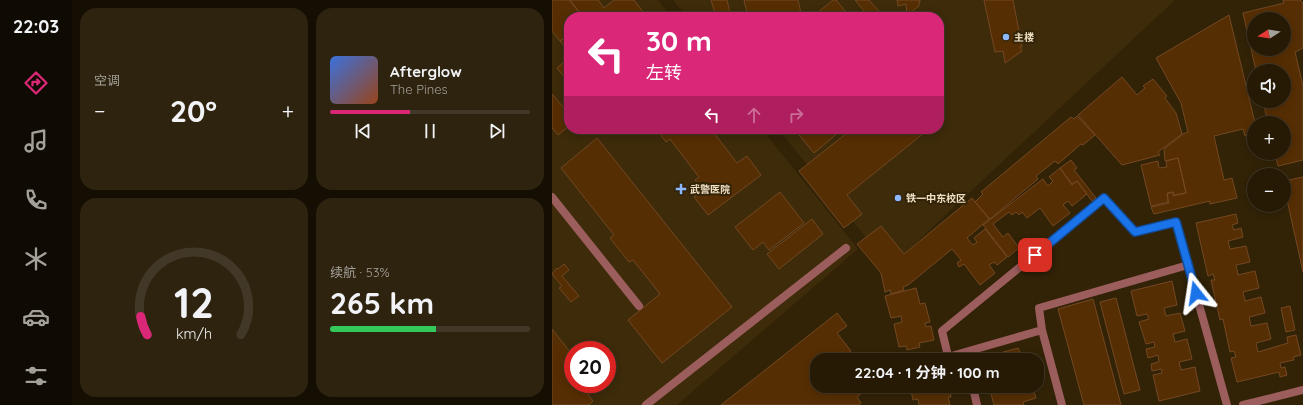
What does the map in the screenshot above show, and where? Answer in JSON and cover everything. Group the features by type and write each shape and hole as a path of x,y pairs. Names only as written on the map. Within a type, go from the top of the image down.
{"street":[{"path":"552,197 639,306"},
{"path":"948,353 942,331 1104,198 1135,232 1176,222 1227,405"},
{"path":"646,405 846,248"},
{"path":"1062,405 1042,330 1039,308 1188,265"},
{"path":"966,353 1042,330"},
{"path":"1243,405 1303,390"},
{"path":"974,393 977,405"}],"shaded area":[{"name":"武警医院","path":"552,0 658,0 668,12 564,12 564,134 766,134 858,249 677,405 552,405"},
{"name":"铁一中东校区","path":"673,0 1175,0 890,267 782,134 944,134 944,12 683,12"}],"building":[{"path":"552,0 569,0 579,12 564,12 564,38 560,41 552,31"},
{"path":"570,0 598,0 604,8 614,0 634,0 643,12 579,12"},
{"path":"711,0 727,0 730,12 715,12"},
{"path":"744,0 798,0 801,12 747,12"},
{"path":"833,0 836,0 846,12 818,12"},
{"path":"855,0 869,0 879,11 865,12"},
{"path":"897,0 920,0 919,6 911,12 907,12 906,4 898,6"},
{"name":"主楼","path":"984,0 1013,0 1022,47 1020,47 1022,51 1005,63 1003,51 995,52"},
{"path":"1283,0 1300,0 1303,3 1303,48 1295,52 1303,86 1303,160 1278,166 1277,160 1291,160 1291,116 1266,116 1265,108 1291,108 1291,64 1254,64 1253,56 1291,56 1291,12 1247,12 1284,3"},
{"path":"1247,12 1247,31 1243,13"},
{"path":"1229,15 1247,90 1247,108 1251,108 1253,116 1247,116 1247,135 1245,136 1243,129 1214,136 1224,180 1232,178 1237,198 1210,204 1210,201 1154,214 1151,207 1169,203 1167,194 1173,192 1173,196 1186,193 1178,158 1165,161 1164,149 1183,134 1188,132 1181,103 1156,58"},
{"path":"564,38 564,46 560,41"},
{"path":"564,62 564,77 557,68"},
{"path":"1122,77 1137,95 1145,88 1143,86 1153,79 1167,96 1165,98 1176,113 1182,134 1158,152 1160,155 1122,165 1078,115"},
{"path":"552,94 564,108 564,130 558,135 552,128"},
{"path":"1077,116 1095,135 1083,145 1081,144 1058,164 1055,161 1036,176 1038,179 990,219 975,202 983,194 981,192 1071,117 1074,119"},
{"path":"660,134 715,134 737,163 747,156 761,175 708,215 694,197 703,190 695,180 699,177 670,139 666,142"},
{"path":"798,134 837,134 814,153"},
{"path":"846,134 923,134 847,195 862,214 844,228 799,171"},
{"path":"597,138 732,307 662,363 628,320 660,294 633,260 629,262 610,238 614,235 561,168"},
{"path":"1178,158 1186,193 1174,195 1173,192 1167,193 1168,202 1151,206 1141,165 1158,161 1159,168 1167,167 1166,161"},
{"path":"1071,160 1077,168 1074,170 1096,198 1092,201 1077,181 1072,184 1060,168"},
{"path":"1060,168 1072,185 1077,181 1087,194 1072,206 1068,201 1063,205 1070,213 1053,226 1040,208 1027,218 1022,212 1019,215 1016,212 1012,215 1009,212 993,224 1003,237 1008,233 1019,248 1008,257 983,225 1043,179 1048,186 1053,181 1049,177"},
{"path":"1303,177 1303,272 1290,212 1291,212 1291,180"},
{"path":"780,192 804,223 769,250 763,242 753,250 735,227"},
{"path":"972,198 989,219 967,238 973,245 977,242 974,238 985,229 1007,257 997,265 994,262 989,265 995,273 980,285 964,264 959,267 957,263 961,260 952,249 908,285 903,287 904,290 891,294 890,290 885,292 881,273 857,244 881,226 904,254"},
{"path":"1236,214 1238,223 1232,225 1234,230 1241,228 1243,237 1228,241 1230,249 1246,246 1250,262 1236,265 1238,275 1255,271 1259,288 1243,292 1245,301 1261,297 1265,313 1249,317 1251,326 1267,323 1271,339 1256,343 1258,352 1288,343 1287,337 1296,335 1301,355 1293,357 1294,360 1280,363 1281,368 1285,367 1287,375 1280,377 1279,372 1237,382 1231,358 1236,357 1234,351 1230,352 1223,319 1220,320 1211,280 1215,280 1213,274 1208,276 1196,223"},
{"path":"812,219 823,234 779,269 767,254"},
{"path":"564,264 569,270 562,276 579,296 571,302 559,288 562,286 552,274 557,268 558,269"},
{"path":"1172,281 1177,305 1164,308 1166,316 1180,313 1185,331 1173,334 1175,342 1187,339 1192,359 1179,362 1181,370 1195,367 1200,391 1159,401 1153,375 1162,373 1161,369 1152,371 1151,364 1159,362 1158,355 1148,358 1146,349 1155,347 1154,342 1146,344 1139,322 1149,319 1147,314 1137,316 1131,291"},
{"path":"916,288 920,304 925,303 930,322 925,323 926,327 931,326 934,340 919,343 920,347 907,350 906,346 899,347 894,324 902,322 901,316 891,318 885,296"},
{"path":"1116,298 1140,390 1124,394 1100,302"},
{"path":"1093,299 1121,405 1084,405 1058,309"},
{"path":"1290,306 1295,330 1286,332 1281,308"},
{"path":"837,313 847,326 837,333 851,351 848,353 810,353 810,393 862,393 857,397 861,403 858,405 721,405"},
{"path":"552,329 564,344 564,393 591,393 588,395 593,401 589,405 552,405"},
{"path":"1018,348 1020,353 1000,353"},
{"path":"912,393 950,393 951,397 948,397 950,405 919,405 918,399 913,400"},
{"path":"991,393 1034,393 1036,398 1023,402 1024,405 994,405"}],"place":[{"name":"主楼","path":"1006,37"},
{"name":"武警医院","path":"681,189"},
{"name":"铁一中东校区","path":"898,198"}],"route":[{"path":"1035,255 1104,198 1135,232 1176,222 1196,293"}]}
